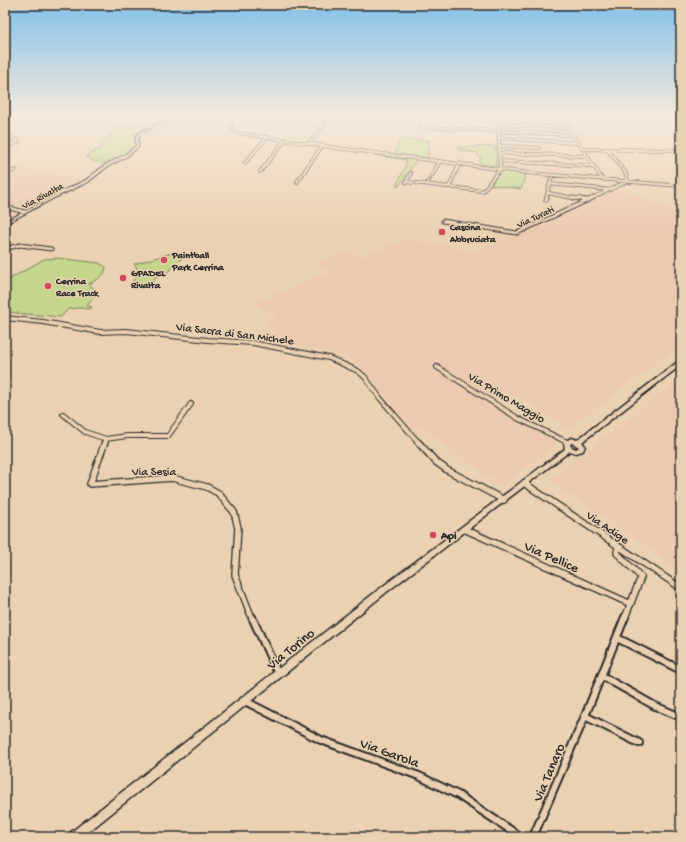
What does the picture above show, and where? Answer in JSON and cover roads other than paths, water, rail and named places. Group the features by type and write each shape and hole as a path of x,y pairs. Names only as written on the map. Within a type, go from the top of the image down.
{"main road":[{"path":"578,442 681,362"},
{"path":"524,483 568,446 572,440 578,442 582,446 580,450 576,451 568,446"},
{"name":"Via Torino","path":"74,837 385,588 504,500 524,483"}],"street":[{"name":"Via Rivalta","path":"5,224 25,212 87,181 106,166 127,154"},
{"path":"245,163 252,154"},
{"path":"260,172 274,154"},
{"path":"297,182 316,154"},
{"path":"387,154 552,175 681,186"},
{"path":"411,173 406,182 483,191 500,169 500,154"},
{"path":"537,154 586,156 602,179"},
{"path":"611,154 625,172 628,181"},
{"path":"427,184 440,161"},
{"path":"500,161 593,166"},
{"path":"449,187 460,163"},
{"path":"5,174 15,170"},
{"path":"546,200 552,175"},
{"name":"Via Turati","path":"443,221 514,234 628,181"},
{"path":"550,184 610,190"},
{"path":"548,193 588,200"},
{"path":"5,207 20,215"},
{"path":"10,209 25,212"},
{"path":"5,246 8,248 20,245 51,248"},
{"name":"Via Sacra di San Michele","path":"5,318 43,322 100,332 126,331 208,340 253,343 330,358 358,370 380,398 436,462 447,470 504,500"},
{"name":"Via Primo Maggio","path":"437,367 519,419 568,446"},
{"path":"63,414 85,432 106,439 127,436 168,436 192,404"},
{"name":"Via Sesia","path":"106,439 90,484 172,478 207,487 218,493 231,506 238,528 235,575 249,611 278,674"},
{"name":"Via Adige","path":"524,483 681,588"},
{"name":"Via Pellice","path":"464,530 630,604"},
{"name":"Via Tanaro","path":"533,837 602,676 641,578 617,553 618,546"},
{"path":"617,638 681,670"},
{"path":"602,676 655,706 681,717"},
{"name":"Via Garola","path":"245,700 321,740 419,776 451,792 521,837"},
{"path":"585,716 639,744"}],"place":[{"name":"Cascina Abbruciata","path":"442,232"},
{"name":"Paintball Park Cerrina","path":"164,260"},
{"name":"GPADEL Rivalta","path":"123,278"},
{"name":"Cerrina Race Track","path":"48,286"},
{"name":"Api","path":"433,535"}]}
